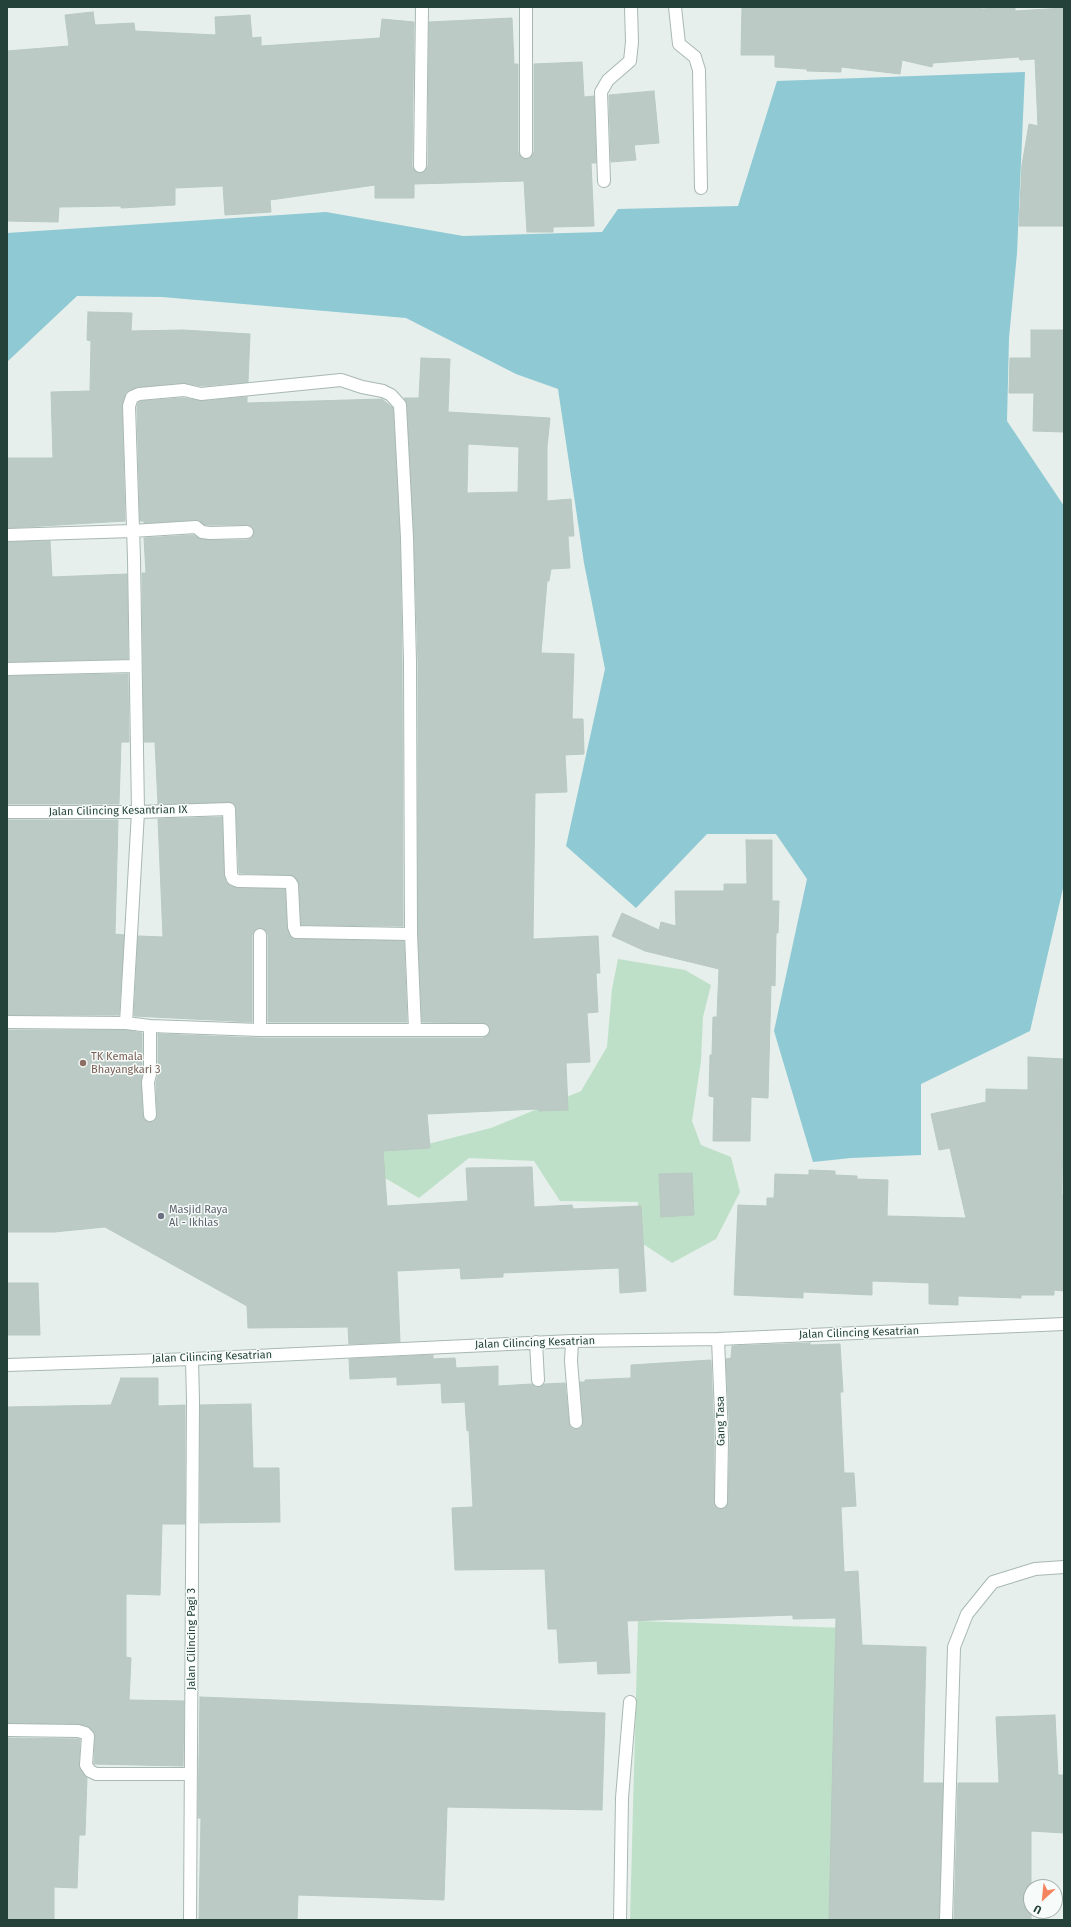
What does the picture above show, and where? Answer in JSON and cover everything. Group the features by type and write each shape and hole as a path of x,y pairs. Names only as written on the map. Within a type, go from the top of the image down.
{"street":[{"path":"420,166 422,7"},
{"path":"526,7 526,152"},
{"path":"604,182 601,92 608,80 630,61 632,42 631,7"},
{"path":"675,7 679,44 695,57 699,70 701,188"},
{"path":"126,1023 138,812 129,406 132,397 139,394 184,390 201,394 341,380 383,391 391,395 400,405 407,538 410,646 411,934 415,1030"},
{"path":"7,535 132,531 196,527 202,532 210,533 247,532"},
{"path":"7,669 134,666"},
{"name":"Jalan Cilincing Kesantrian IX","path":"7,812 138,812 229,809 231,874 233,879 238,881 290,882 292,885 294,928 296,932 411,934"},
{"path":"260,935 260,1030"},
{"path":"7,1022 126,1023 150,1026 260,1030 483,1030"},
{"path":"150,1026 150,1074 148,1082 150,1115"},
{"name":"Jalan Cilincing Kesatrian","path":"7,1365 192,1359 536,1342 718,1339 1064,1324"},
{"name":"Gang Tasa","path":"718,1339 722,1438 721,1502"},
{"path":"572,1341 571,1362 576,1422"},
{"path":"536,1342 538,1380"},
{"name":"Jalan Cilincing Pagi 3","path":"190,1920 192,1359"},
{"path":"946,1920 954,1647 967,1614 993,1582 1035,1569 1064,1567"},
{"path":"620,1920 622,1798 630,1702"},
{"path":"7,1730 78,1731 85,1733 88,1736 86,1765 90,1771 96,1774 191,1774"}],"green space":[{"path":"618,959 685,970 711,985 703,1017 701,1061 692,1121 701,1145 731,1157 740,1192 716,1239 672,1263 637,1240 638,1202 560,1201 534,1161 469,1158 419,1198 317,1138 416,1147 491,1128 581,1091 607,1047 612,989"},
{"path":"638,1621 846,1628 838,1920 630,1920"}],"water":[{"path":"1025,72 1017,253 1009,338 1007,421 1064,506 1064,884 1030,1031 921,1084 921,1155 851,1158 813,1162 774,1031 807,879 776,834 707,834 636,908 566,846 605,669 584,563 558,389 516,374 406,318 162,297 77,296 7,362 7,233 326,212 463,236 602,232 618,209 738,206 777,81"}],"building":[{"path":"742,7 981,7 981,9 1015,7 1015,11 1064,8 1064,226 1019,226 1022,165 1029,124 1038,126 1035,59 1020,60 1019,57 933,63 932,67 902,60 900,74 841,67 841,72 807,71 807,69 775,67 775,55 741,55"},
{"path":"93,12 95,25 134,23 135,31 216,35 215,17 250,15 252,38 261,37 261,46 380,38 382,19 414,22 412,166 414,170 420,173 424,172 428,166 429,22 512,18 514,64 518,64 518,152 522,158 529,159 534,152 534,64 582,62 584,97 594,96 596,163 591,163 594,226 553,227 553,232 527,232 524,181 414,184 414,198 375,198 375,185 270,200 271,212 225,215 223,186 175,188 175,205 121,208 121,206 59,207 58,222 7,221 7,51 69,46 65,15"},
{"path":"654,91 659,143 634,145 636,160 611,162 609,95"},
{"path":"88,312 132,313 131,331 183,330 250,334 248,382 202,386 183,383 138,387 126,392 122,406 125,521 7,528 7,458 53,458 51,392 90,391 91,341 87,340"},
{"path":"1031,330 1064,330 1064,432 1033,431 1034,393 1009,393 1010,358 1031,358"},
{"path":"421,358 450,359 448,412 550,418 547,447 547,501 571,499 574,536 568,536 570,568 551,569 549,581 547,581 541,653 574,654 572,719 583,719 584,754 565,755 567,792 535,793 533,939 598,936 600,973 596,973 598,1012 587,1013 590,1062 566,1063 568,1110 539,1111 538,1109 427,1114 430,1148 383,1151 387,1206 468,1201 466,1168 532,1167 534,1207 572,1205 573,1209 641,1206 646,1291 620,1293 619,1268 503,1273 503,1277 461,1279 460,1268 397,1271 400,1342 349,1344 348,1327 248,1328 247,1306 105,1227 54,1232 7,1232 7,1030 126,1030 142,1033 141,1082 143,1115 144,1119 150,1122 154,1121 157,1115 156,1083 158,1074 158,1034 260,1038 483,1038 489,1034 490,1027 483,1023 422,1022 418,934 418,662 414,538 407,405 404,398 419,398","holes":["468,444 519,447 518,492 467,493"]},
{"path":"247,397 247,403 382,399 393,408 400,538 403,926 301,925 299,885 294,876 239,873 236,809 233,803 158,804 155,742 144,742 142,573 146,573 144,538 193,535 201,539 209,540 247,540 253,536 254,531 253,528 247,525 205,525 196,520 144,523 144,521 140,521 137,407 138,403 141,401 183,398 202,401"},
{"path":"50,541 52,577 127,574 128,659 7,662 7,542"},
{"path":"128,674 129,742 121,742 119,804 7,804 7,676"},
{"path":"222,817 224,874 226,882 230,886 238,888 285,889 287,928 292,938 404,941 407,1022 268,1022 268,935 266,931 260,928 256,929 252,935 252,1022 134,1016 138,936 163,937 158,819"},
{"path":"7,820 118,820 115,934 124,935 119,1015 7,1015"},
{"path":"746,840 772,840 772,901 779,901 778,933 776,933 775,986 771,985 768,1098 751,1097 750,1141 713,1141 714,1097 709,1096 710,1055 712,1055 713,1017 717,1017 719,969 645,951 612,936 622,913 659,930 661,922 676,926 675,891 724,891 724,884 747,884"},
{"path":"1028,1057 1064,1059 1062,1195 1064,1195 1064,1291 1054,1290 1054,1295 1021,1295 1021,1298 958,1296 958,1305 929,1304 929,1283 872,1281 872,1295 803,1292 803,1298 734,1295 738,1205 767,1206 767,1198 774,1198 775,1174 809,1175 809,1170 835,1171 835,1175 857,1176 857,1179 888,1180 887,1216 966,1218 950,1148 939,1150 931,1114 986,1102 986,1089 1028,1090"},
{"path":"692,1173 694,1215 661,1217 659,1174"},
{"path":"7,1283 38,1283 40,1335 7,1335"},
{"path":"810,1343 810,1345 840,1344 843,1392 840,1392 844,1473 854,1473 856,1506 841,1507 844,1572 858,1571 862,1645 926,1647 923,1783 943,1783 939,1920 829,1920 836,1618 793,1619 793,1615 627,1621 630,1673 598,1674 597,1661 559,1663 557,1629 548,1629 545,1569 455,1570 452,1508 473,1507 469,1430 467,1431 465,1402 442,1403 441,1383 397,1385 397,1377 350,1379 349,1359 433,1355 433,1359 455,1358 456,1368 498,1366 498,1386 532,1384 538,1387 544,1384 565,1383 569,1423 572,1429 576,1429 581,1428 583,1422 580,1382 585,1382 585,1380 631,1378 631,1365 711,1360 714,1438 714,1502 717,1508 721,1509 727,1506 728,1502 730,1438 726,1359 731,1358 732,1346"},
{"path":"121,1378 158,1378 158,1406 185,1405 185,1524 162,1524 160,1595 126,1594 126,1657 131,1658 129,1700 184,1701 183,1766 94,1764 95,1734 87,1726 78,1724 7,1723 7,1407 111,1405"},
{"path":"251,1404 253,1468 279,1468 280,1522 200,1523 200,1405"},
{"path":"200,1697 605,1713 602,1810 447,1807 444,1900 298,1895 297,1920 199,1920 201,1818 198,1818"},
{"path":"1055,1715 1058,1775 1064,1775 1064,1833 1031,1831 1031,1879 1023,1879 1023,1919 1031,1920 954,1920 958,1783 999,1783 996,1717"},
{"path":"7,1738 80,1739 79,1765 87,1778 85,1835 79,1835 77,1888 54,1887 54,1920 7,1920"}],"place":[{"name":"TK Kemala Bhayangkari 3","path":"83,1063"},
{"name":"Masjid Raya Al - Ikhlas","path":"161,1216"}]}
